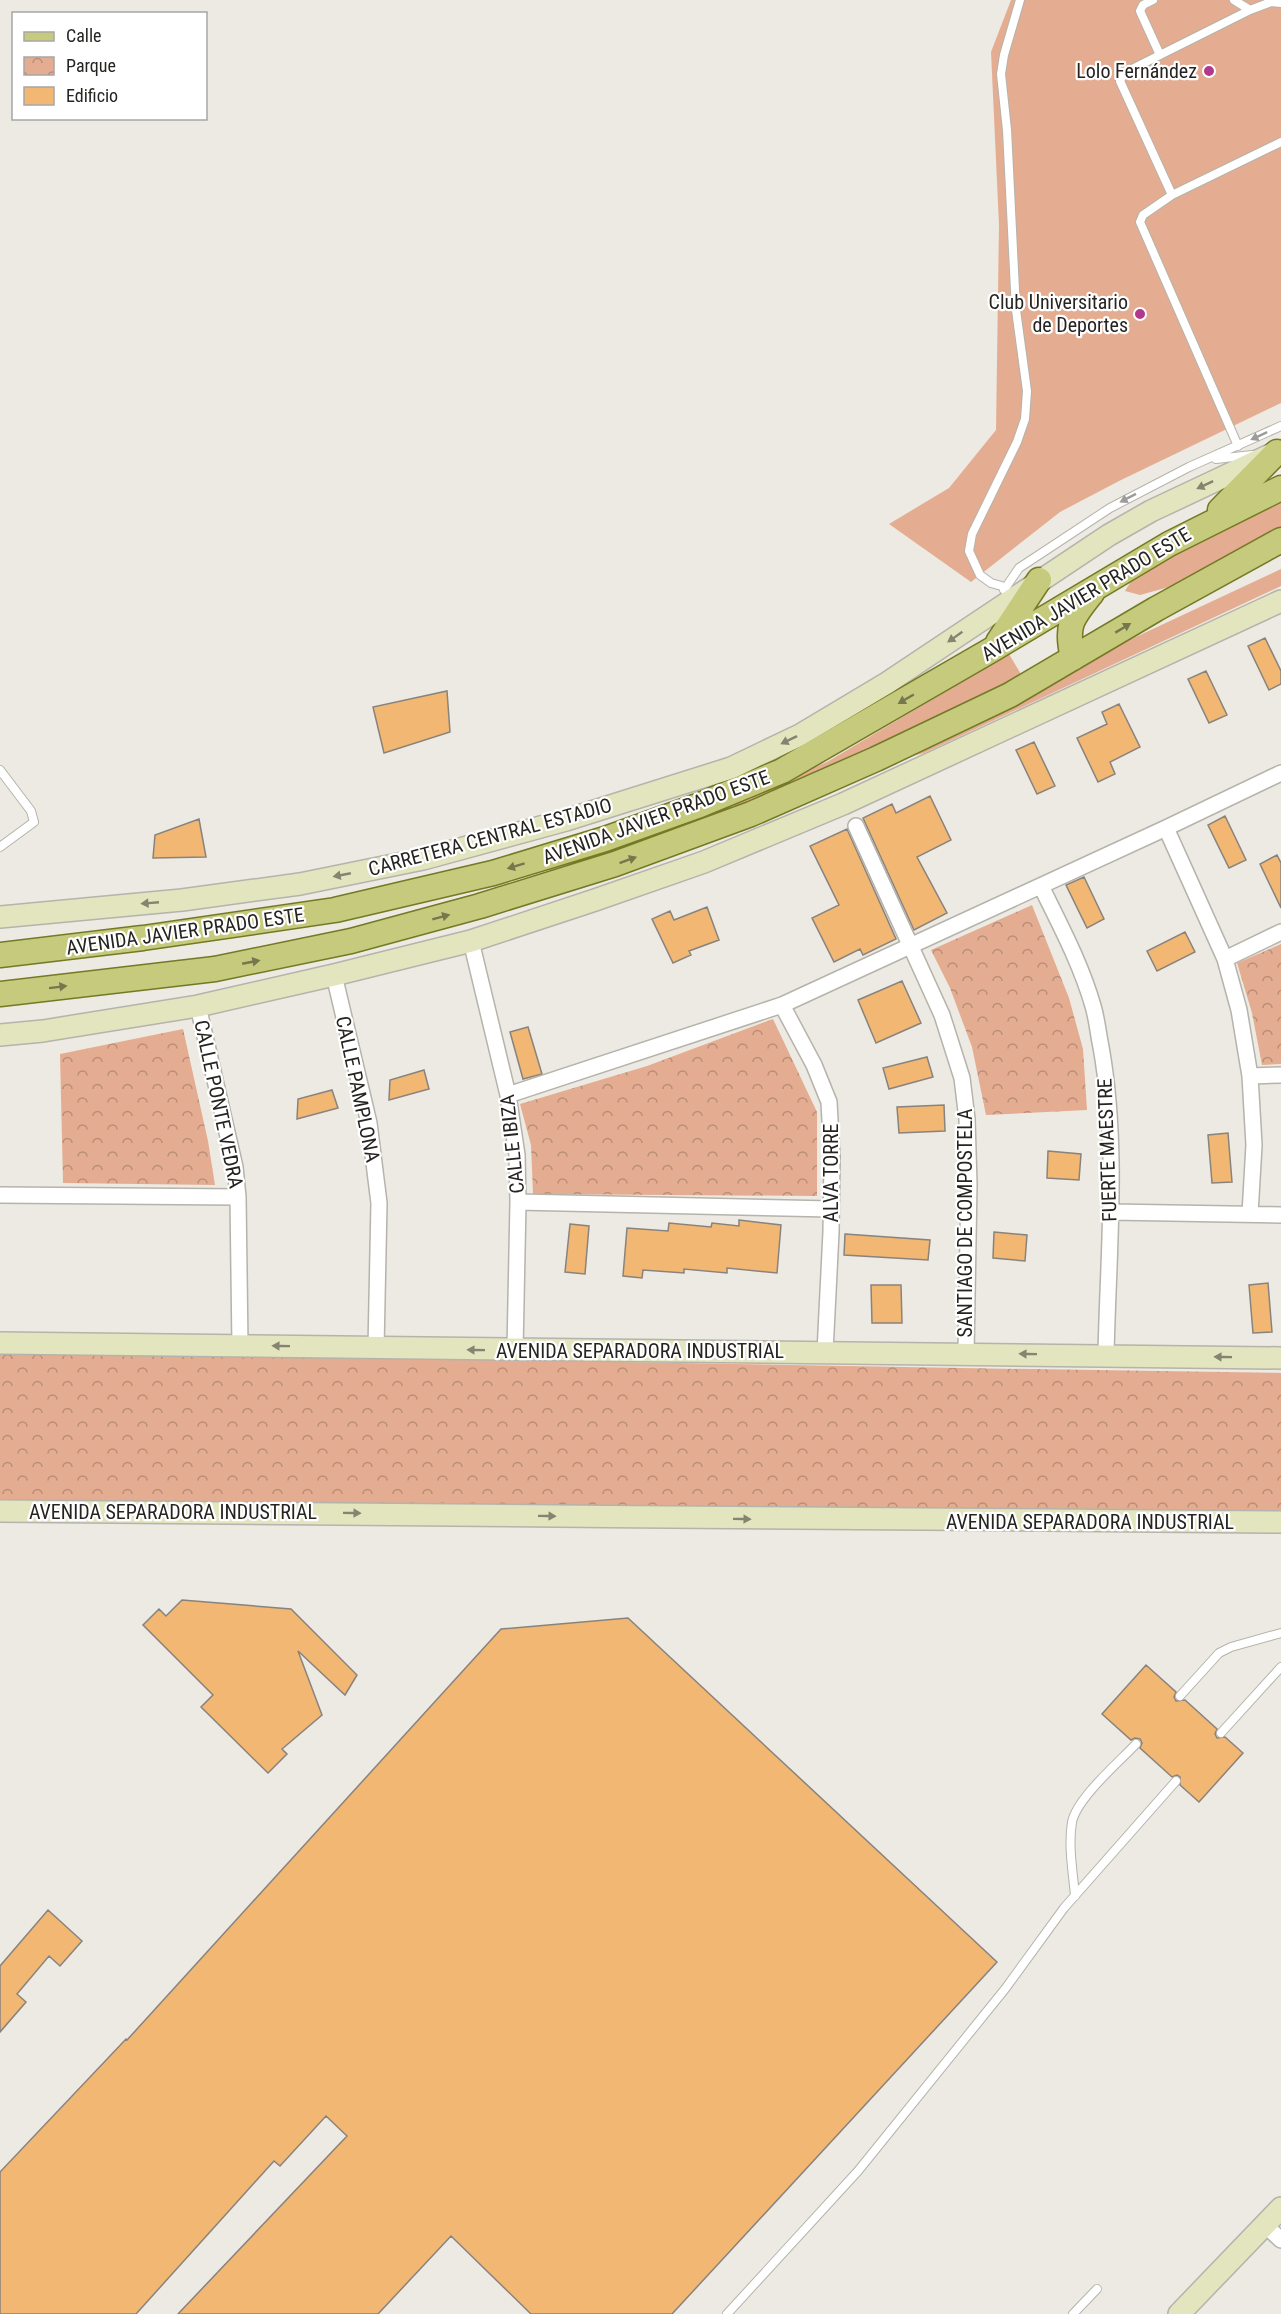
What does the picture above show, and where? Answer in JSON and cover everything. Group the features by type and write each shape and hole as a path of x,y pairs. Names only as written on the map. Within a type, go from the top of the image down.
{"main road":[{"path":"1208,523 1279,451"},
{"name":"AVENIDA JAVIER PRADO ESTE","path":"0,955 143,938 335,910 493,873 605,839 700,805 782,771 1100,584 1208,523 1281,488"},
{"name":"AVENIDA JAVIER PRADO ESTE","path":"0,994 215,969 351,941 480,906 615,864 751,814 876,759 1010,695 1156,609 1281,540"},
{"path":"993,649 1039,580"},
{"path":"1073,658 1068,639 1071,623 1100,584"}],"street":[{"name":"CARRETERA CENTRAL ESTADIO","path":"0,917 182,900 300,884 423,858 566,820 731,768 800,735 887,683 1004,595 1039,580 1151,511 1279,451"},
{"path":"0,1035 43,1031 198,1006 471,941 704,862 833,809 1281,601"},
{"path":"508,1095 782,1005 1166,828 1281,772"},
{"name":"SANTIAGO DE COMPOSTELA","path":"856,826 942,1015 962,1078 967,1119 969,1184 966,1353"},
{"path":"1166,828 1225,959 1239,1010 1250,1076 1254,1145 1250,1214"},
{"name":"FUERTE MAESTRE","path":"1041,886 1071,948 1094,1007 1104,1068 1109,1111 1111,1212 1106,1355"},
{"path":"1225,959 1281,932"},
{"name":"CALLE IBIZA","path":"471,941 508,1095 517,1155 515,1350"},
{"name":"CALLE PAMPLONA","path":"334,975 369,1123 379,1203 376,1348"},
{"name":"ALVA TORRE","path":"782,1005 828,1094 831,1133 831,1209 825,1352"},
{"name":"CALLE PONTE VEDRA","path":"198,1006 235,1167 238,1197 240,1346"},
{"path":"1250,1076 1281,1075"},
{"path":"0,1196 238,1197"},
{"path":"518,1202 831,1209"},
{"path":"1111,1212 1281,1215"},
{"name":"AVENIDA SEPARADORA INDUSTRIAL","path":"0,1343 1281,1358"},
{"name":"AVENIDA SEPARADORA INDUSTRIAL","path":"0,1511 251,1511 979,1522 1281,1522"},
{"path":"1179,2314 1281,2208"},
{"path":"1264,2224 1281,2240"}],"lane":[{"path":"1004,595 980,575 969,551 972,534 1017,442 1025,419 1027,391 1016,310 1009,152 1001,74 1004,55 1020,0"},
{"path":"1153,0 1143,6 1140,11 1160,56"},
{"path":"1234,0 1250,10"},
{"path":"1172,195 1120,81 1124,73 1250,10 1271,2 1281,3"},
{"path":"1238,446 1140,222 1143,215 1172,195 1281,142"},
{"name":"CARRETERA CENTRAL ESTADIO","path":"1004,595 1019,568 1110,508 1189,467 1281,426"},
{"path":"1208,460 1279,451"},
{"path":"0,770 31,811 34,822 0,848"},
{"path":"1180,1696 1219,1653 1231,1647 1281,1633"},
{"path":"1221,1733 1281,1666"},
{"path":"1075,1896 1070,1841 1072,1820 1079,1804 1136,1744"},
{"path":"727,2314 858,2170 1005,1989 1053,1922 1176,1781"},
{"path":"1073,2314 1097,2289"}],"green space":[{"name":"Club Universitario de Deportes","path":"1011,0 1281,0 1281,403 1060,512 971,582 889,524 949,488 996,430 999,225 991,52"},
{"path":"1281,500 1281,531 1169,587 1140,595 1125,591 1133,578 1152,562"},
{"path":"1281,569 1281,586 924,753 872,766 973,713"},
{"path":"1009,654 1022,676 828,770 735,808 733,801 827,762"},
{"path":"1032,905 1069,998 1083,1049 1087,1110 986,1115 972,1047 950,988 931,950"},
{"path":"1281,944 1281,1064 1262,1065 1252,1013 1237,963"},
{"path":"773,1019 817,1112 817,1196 533,1194 531,1145 520,1104 647,1066"},
{"path":"183,1029 208,1141 215,1185 63,1183 60,1054"},
{"path":"0,1353 1281,1373 1281,1522 0,1507"}],"building":[{"path":"1265,638 1281,671 1281,684 1269,690 1248,646"},
{"path":"1206,671 1227,715 1209,723 1188,679"},
{"path":"447,691 450,732 384,753 373,707"},
{"path":"1119,704 1140,747 1110,762 1115,774 1098,782 1077,738 1107,724 1102,712"},
{"path":"1034,742 1055,786 1037,794 1016,750"},
{"path":"930,796 951,840 917,857 947,913 914,930 863,818 892,804 896,813"},
{"path":"1225,816 1246,860 1229,868 1208,825"},
{"path":"199,819 206,857 153,858 155,835"},
{"path":"847,829 896,939 863,955 860,949 834,962 812,918 839,905 810,846"},
{"path":"1277,855 1281,863 1281,908 1260,864"},
{"path":"1084,877 1104,919 1087,928 1066,885"},
{"path":"707,907 719,940 689,951 691,955 673,963 652,919 670,911 674,920"},
{"path":"1185,932 1195,952 1157,971 1147,951"},
{"path":"902,981 921,1023 876,1043 858,1000"},
{"path":"528,1027 542,1074 523,1079 510,1032"},
{"path":"927,1057 933,1077 889,1089 883,1068"},
{"path":"424,1070 429,1089 389,1100 390,1080"},
{"path":"332,1090 338,1108 297,1119 298,1099"},
{"path":"944,1105 945,1131 899,1133 897,1107"},
{"path":"1228,1133 1232,1182 1212,1183 1208,1135"},
{"path":"1048,1151 1081,1154 1079,1180 1047,1178"},
{"path":"739,1220 781,1225 777,1273 727,1268 727,1273 684,1269 684,1273 643,1270 642,1278 623,1276 627,1228 668,1231 669,1223 711,1227 712,1223 739,1226"},
{"path":"570,1224 589,1226 585,1274 565,1272"},
{"path":"994,1232 1027,1235 1025,1261 993,1258"},
{"path":"845,1234 930,1240 928,1260 844,1255"},
{"path":"1268,1283 1272,1332 1253,1333 1249,1285"},
{"path":"871,1285 901,1285 902,1323 872,1323"},
{"path":"182,1600 291,1609 357,1675 345,1695 298,1651 322,1715 282,1749 287,1754 268,1773 201,1707 213,1695 143,1625 159,1609 166,1616"},
{"path":"628,1618 997,1962 672,2314 531,2314 451,2236 378,2314 178,2314 347,2136 326,2116 280,2166 274,2161 136,2314 0,2314 0,2172 127,2040 501,1629"},
{"path":"1146,1665 1176,1692 1174,1697 1176,1701 1185,1700 1217,1729 1215,1734 1217,1738 1225,1737 1243,1753 1199,1802 1180,1785 1180,1777 1177,1775 1172,1777 1140,1748 1142,1743 1140,1739 1131,1740 1102,1714"},
{"path":"48,1910 82,1941 60,1966 49,1956 17,1994 26,2002 0,2032 0,1966"}],"place":[{"name":"Lolo Fernández","path":"1209,71"},
{"name":"Club Universitario de Deportes","path":"1140,314"}]}
